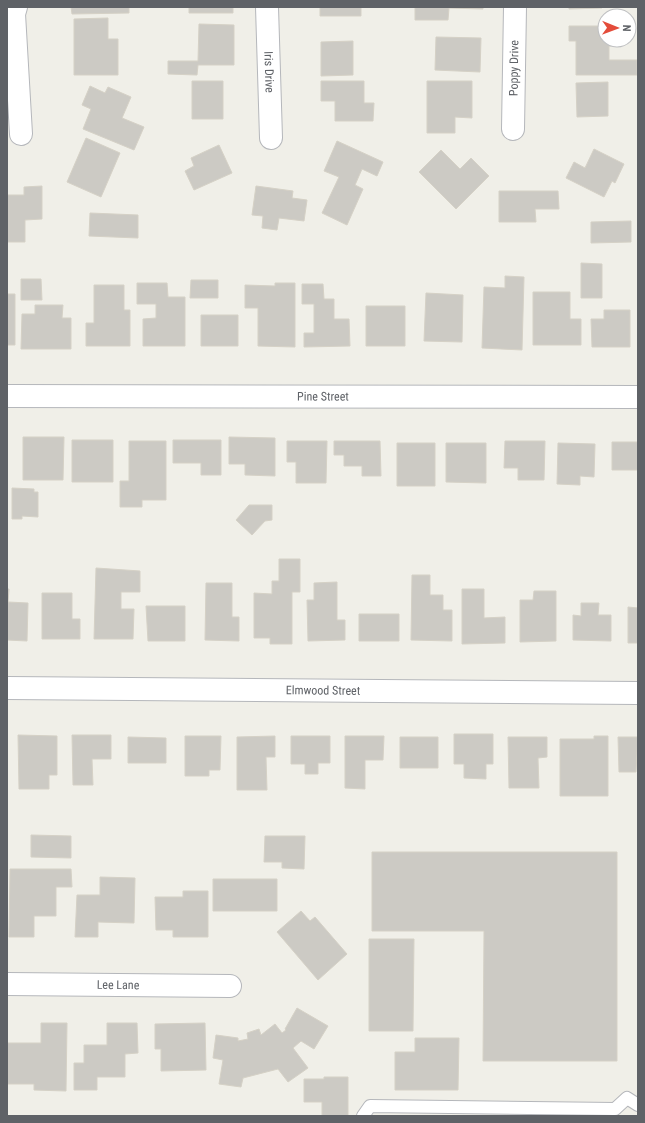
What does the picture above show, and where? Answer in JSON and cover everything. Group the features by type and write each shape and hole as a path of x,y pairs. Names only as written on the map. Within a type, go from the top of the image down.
{"street":[{"name":"Iris Drive","path":"267,7 271,138"},
{"name":"Poppy Drive","path":"513,129 515,7"},
{"path":"12,12 21,134"},
{"name":"Pine Street","path":"7,396 638,397"},
{"name":"Elmwood Street","path":"7,688 638,693"},
{"name":"Lee Lane","path":"7,984 230,986"}],"lane":[{"path":"362,1116 370,1106 615,1109 627,1098 638,1105"}],"building":[{"path":"71,7 129,7 129,13 72,14"},
{"path":"189,7 233,7 233,13 189,13"},
{"path":"320,7 361,7 361,16 320,16"},
{"path":"415,7 483,7 483,9 449,8 448,20 415,20"},
{"path":"569,7 602,7 602,8 569,9"},
{"path":"108,18 108,39 118,39 118,75 74,75 74,19"},
{"path":"199,24 234,25 234,65 198,65 197,75 168,74 168,61 198,61"},
{"path":"569,26 597,26 597,48 609,48 609,60 637,60 637,75 576,75 576,41 569,41"},
{"path":"436,37 481,38 480,72 435,70"},
{"path":"353,41 353,75 321,76 321,42"},
{"path":"192,81 223,81 223,119 192,119"},
{"path":"321,81 364,81 364,103 374,103 373,121 335,121 335,101 321,101"},
{"path":"427,81 472,81 472,118 455,117 455,133 427,133"},
{"path":"608,82 608,116 577,117 576,83"},
{"path":"90,86 105,93 108,87 131,97 122,118 144,127 134,150 83,129 91,109 82,105"},
{"path":"86,138 120,153 101,197 67,182"},
{"path":"337,141 383,162 377,176 362,169 355,185 363,189 347,225 322,213 339,177 324,171"},
{"path":"219,145 232,173 194,190 185,171 194,166 191,158"},
{"path":"594,149 624,164 615,183 612,181 604,197 566,178 574,162 585,168"},
{"path":"441,150 460,169 471,158 489,176 456,209 419,172"},
{"path":"42,186 42,219 25,220 25,242 7,242 7,195 24,195 24,187"},
{"path":"256,186 293,191 292,198 307,200 304,221 279,218 277,230 262,228 263,216 252,215"},
{"path":"499,191 558,191 559,209 535,209 536,222 499,222"},
{"path":"90,213 138,215 138,238 89,236"},
{"path":"631,221 631,242 591,243 591,222"},
{"path":"581,263 602,264 602,298 581,298"},
{"path":"505,276 524,277 522,350 482,348 484,287 505,288"},
{"path":"21,279 41,279 42,300 21,300"},
{"path":"191,280 218,280 218,298 190,298"},
{"path":"137,283 167,283 168,297 185,297 185,346 143,346 143,319 156,318 156,304 137,304"},
{"path":"275,283 295,283 295,347 258,346 258,308 245,308 245,285 275,286"},
{"path":"302,284 323,284 324,299 334,299 334,319 349,319 350,346 304,347 304,333 314,333 314,304 302,304"},
{"path":"94,285 124,285 124,310 130,310 130,346 86,346 86,323 94,323"},
{"path":"533,292 570,292 570,319 581,319 581,345 533,345"},
{"path":"426,293 463,295 462,342 424,341"},
{"path":"7,294 15,294 15,345 7,345"},
{"path":"35,305 63,305 62,318 71,318 71,349 21,349 22,314 35,314"},
{"path":"366,306 405,306 405,346 366,346"},
{"path":"604,310 630,310 630,347 592,347 591,319 604,319"},
{"path":"201,315 238,315 238,346 201,346"},
{"path":"23,437 64,437 63,480 23,480"},
{"path":"229,437 275,438 275,476 245,475 245,464 229,464"},
{"path":"72,440 113,440 113,482 72,482"},
{"path":"173,440 221,440 221,475 201,475 201,463 173,463"},
{"path":"129,441 166,441 166,500 142,500 142,507 120,507 120,481 129,481"},
{"path":"287,441 327,441 326,483 296,483 296,462 287,462"},
{"path":"334,441 380,441 381,476 362,476 362,466 344,466 344,455 334,455"},
{"path":"505,441 545,441 544,480 518,480 518,468 504,468"},
{"path":"612,442 638,442 638,470 612,470"},
{"path":"397,443 435,443 435,486 397,486"},
{"path":"446,443 486,443 486,483 446,482"},
{"path":"558,443 595,444 594,477 580,476 580,485 557,484"},
{"path":"12,488 34,489 34,492 38,492 38,517 22,516 22,519 12,519"},
{"path":"249,505 272,505 272,520 265,521 252,535 236,520"},
{"path":"279,559 300,559 300,592 292,592 292,644 270,644 270,638 254,638 254,593 272,594 272,581 279,581"},
{"path":"96,568 140,571 140,592 121,592 121,609 134,609 133,639 94,639"},
{"path":"412,575 430,575 430,595 443,595 443,610 452,610 452,641 411,640"},
{"path":"337,582 337,620 345,620 345,640 308,641 307,600 314,600 314,583"},
{"path":"206,583 232,583 232,617 239,617 239,641 205,640"},
{"path":"7,589 9,589 8,602 28,603 27,641 7,640"},
{"path":"462,589 484,589 484,618 505,617 505,643 462,644"},
{"path":"534,591 556,591 556,641 520,642 520,600 533,600"},
{"path":"42,593 72,593 72,619 80,619 80,639 42,639"},
{"path":"581,603 599,603 598,615 611,615 611,641 573,640 573,615 581,616"},
{"path":"146,606 185,606 185,641 148,641"},
{"path":"628,607 638,608 638,643 628,643"},
{"path":"359,614 399,614 399,641 359,641"},
{"path":"454,734 493,734 493,764 486,764 486,779 464,778 464,764 454,764"},
{"path":"18,735 57,736 57,775 49,775 49,789 19,789"},
{"path":"72,735 111,735 111,759 92,759 93,785 73,785"},
{"path":"185,736 221,736 220,770 209,770 209,776 185,776"},
{"path":"275,736 275,757 266,757 267,790 237,790 237,737"},
{"path":"291,736 330,736 330,763 318,763 318,774 305,774 305,764 291,764"},
{"path":"345,736 384,736 383,760 365,760 365,789 345,788"},
{"path":"594,736 608,736 608,796 560,796 560,739 594,739"},
{"path":"128,737 166,738 166,763 128,763"},
{"path":"400,737 438,737 438,768 400,768"},
{"path":"508,737 547,737 547,757 538,758 539,788 509,788"},
{"path":"618,737 638,737 636,772 619,772"},
{"path":"31,835 71,836 71,858 31,857"},
{"path":"265,836 305,836 304,869 282,868 282,862 264,862"},
{"path":"372,852 617,852 617,1061 483,1061 484,931 372,931"},
{"path":"10,869 71,869 72,887 56,887 56,916 34,916 34,937 9,937"},
{"path":"100,877 135,878 134,923 98,922 98,937 75,937 77,895 100,895"},
{"path":"213,879 277,879 277,911 213,911"},
{"path":"183,891 208,891 208,937 173,937 173,930 156,930 155,897 183,897"},
{"path":"301,911 310,921 315,917 347,954 318,980 277,932"},
{"path":"369,939 414,939 413,1031 369,1031"},
{"path":"297,1008 328,1026 314,1049 301,1041 293,1048 308,1068 288,1082 278,1069 243,1078 241,1087 219,1084 223,1060 213,1058 216,1035 238,1038 238,1041 248,1039 247,1033 259,1029 261,1035 275,1024 282,1033 286,1030 285,1029"},
{"path":"41,1023 67,1023 66,1091 34,1090 34,1084 7,1084 7,1043 41,1043"},
{"path":"107,1023 137,1023 138,1053 125,1054 125,1077 97,1077 97,1090 74,1090 74,1063 84,1063 84,1045 107,1045"},
{"path":"205,1023 206,1070 161,1071 161,1049 155,1049 155,1024"},
{"path":"415,1038 459,1038 458,1090 395,1090 395,1052 415,1052"},
{"path":"324,1077 348,1077 348,1116 322,1116 322,1102 304,1102 304,1079 324,1079"}]}
